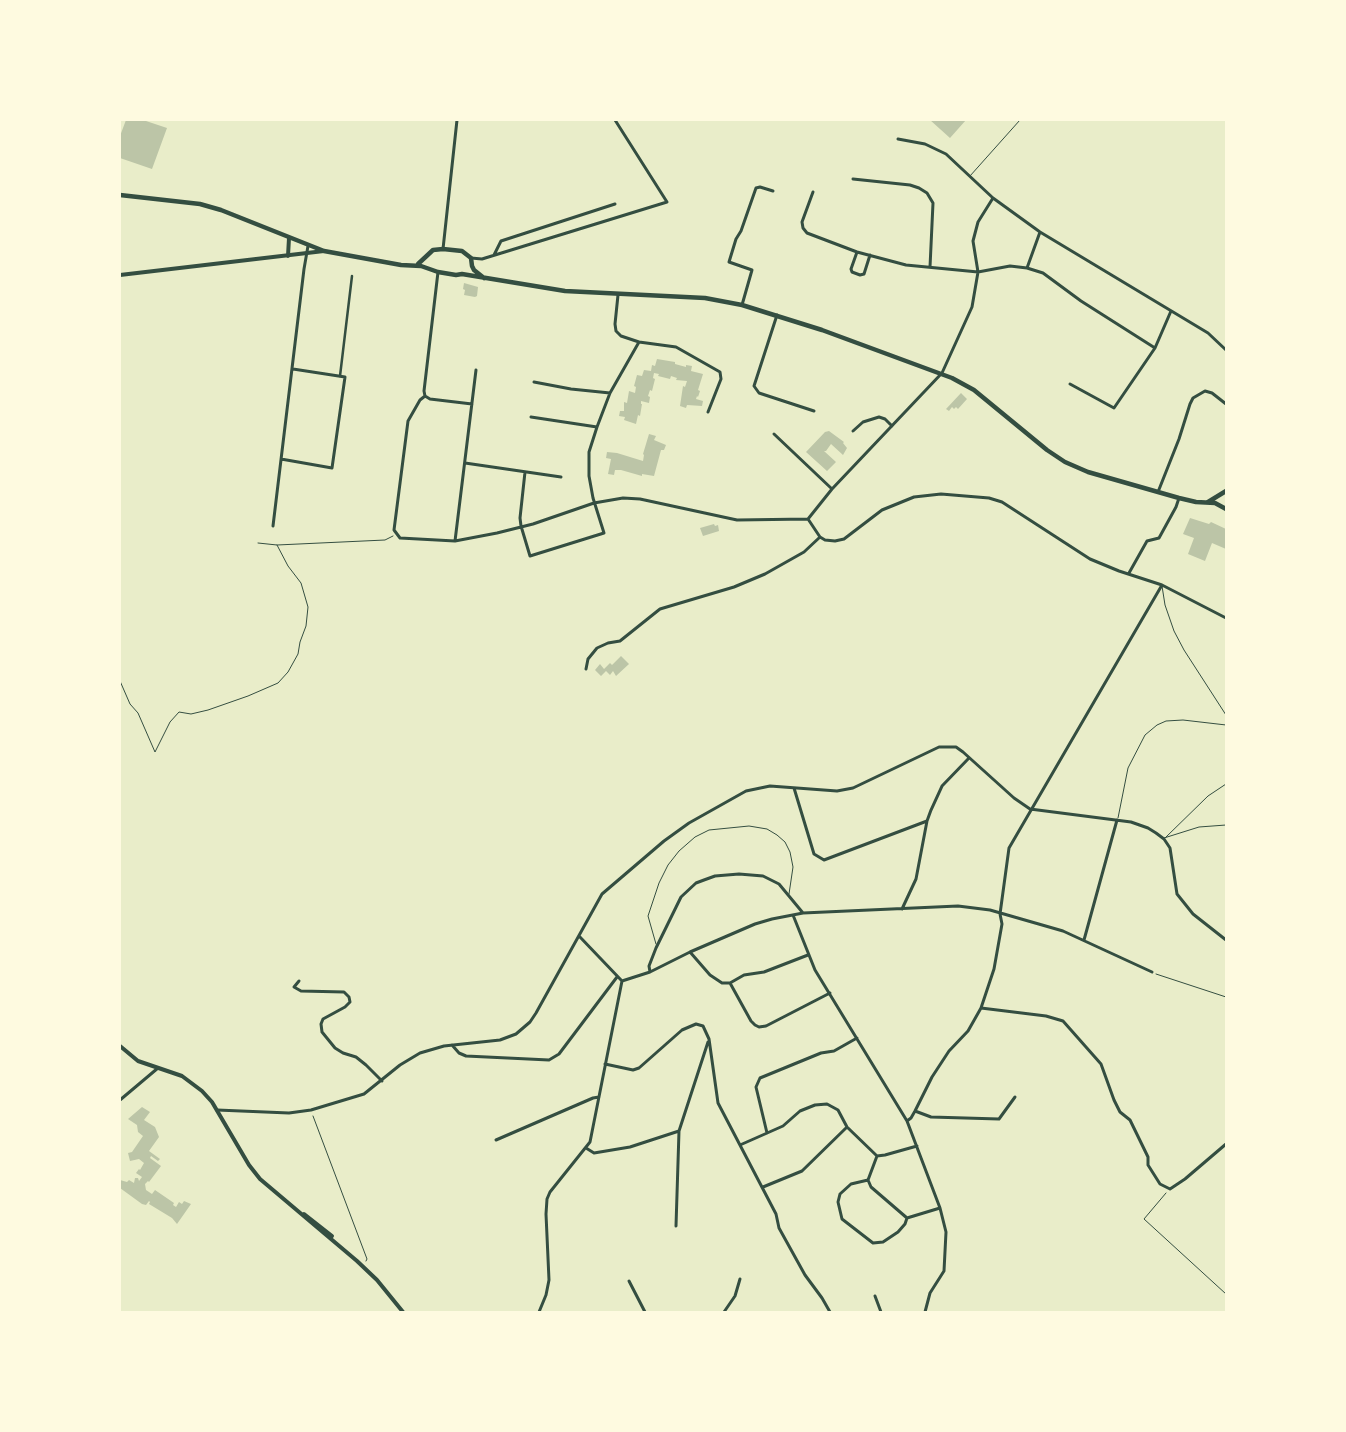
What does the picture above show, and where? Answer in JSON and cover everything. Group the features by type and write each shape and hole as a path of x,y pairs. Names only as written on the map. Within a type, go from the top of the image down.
{"main road":[{"path":"120,196 200,204 221,210 324,251 401,265 416,265 456,275 468,271 472,265"},
{"path":"416,265 433,250 443,249 462,252 471,258 472,265 480,276 485,278"},
{"path":"426,257 426,264 429,268"},
{"path":"462,274 566,291 705,298 742,305 942,373 974,390 1042,446 1065,462 1101,477 1179,498 1207,502 1226,509"},
{"path":"1207,502 1225,492"},
{"path":"1221,506 1219,499 1225,492"}],"street":[{"path":"443,249 457,120"},
{"path":"472,265 479,260 494,255 667,202 615,120"},
{"path":"898,139 925,144 946,154 994,198 1040,232 1208,333 1226,350"},
{"path":"853,179 910,186 919,188 927,193 933,203 930,267"},
{"path":"742,305 752,270 729,262 756,188 760,187 773,191"},
{"path":"813,192 802,222 803,228 807,233 857,252 906,265 978,272 1010,266 1027,268 1043,273 1081,301 1155,348"},
{"path":"808,520 832,489 942,373 972,307 978,272 973,241 978,222 994,198"},
{"path":"494,255 501,241 615,204"},
{"path":"1027,268 1040,232"},
{"path":"288,256 289,238"},
{"path":"273,526 308,246"},
{"path":"120,275 324,251"},
{"path":"857,252 851,269 852,272 860,275 864,274 870,255"},
{"path":"471,258 479,260"},
{"path":"425,396 438,272"},
{"path":"340,376 352,276"},
{"path":"618,294 614,324 616,331 621,336 639,342 676,348 720,372 721,379 708,412"},
{"path":"1070,384 1114,408 1155,348 1171,311"},
{"path":"777,316 754,386 758,394 814,411"},
{"path":"525,472 520,518 530,556 604,533 594,503 589,476 589,452 610,394 639,342"},
{"path":"281,460 332,468 345,377 293,369"},
{"path":"455,541 476,370"},
{"path":"534,382 610,394"},
{"path":"1158,492 1193,398 1205,391 1212,393 1226,404"},
{"path":"425,396 430,399 472,404"},
{"path":"425,396 420,400 408,421 394,530 400,538 455,541 497,533 594,503 623,498 640,499 737,520 808,520"},
{"path":"530,417 597,426"},
{"path":"853,431 863,422 879,417 885,419 892,426"},
{"path":"774,434 832,489"},
{"path":"465,463 562,476"},
{"path":"808,520 820,537 830,541 844,539 882,510 914,497 941,494 989,498 1002,502 1090,559 1162,585 1226,618"},
{"path":"1129,573 1147,541 1159,538 1176,508 1179,498"},
{"path":"586,669 588,659 598,648 608,643 620,641 660,609 734,587 765,574 804,552 820,537"},
{"path":"907,1121 911,1118 932,1077 949,1051 968,1031 981,1008 994,969 1002,924 1000,914 1009,848 1162,585"},
{"path":"218,1110 289,1114 310,1110 364,1094 400,1065 420,1054 452,1045 500,1040 510,1037 530,1022 536,1013 602,894 664,841 689,823 746,792 770,786 837,791 853,788 939,747 956,747 1014,798 1030,809 1117,820 1148,828 1164,839 1170,848 1178,894 1193,914 1226,940"},
{"path":"902,909 916,879 927,821 942,786 969,758"},
{"path":"794,788 811,847 814,854 824,860 927,821"},
{"path":"1084,940 1117,820"},
{"path":"650,972 649,966 656,948 681,897 696,883 715,876 739,874 762,876 779,884 803,913"},
{"path":"622,981 650,972 690,952 755,924 793,915 958,906 990,910 1063,931 1152,972"},
{"path":"793,915 815,970 907,1121 940,1208 946,1232 944,1271 930,1293 924,1312"},
{"path":"579,936 622,981"},
{"path":"690,952 710,975 722,983 730,983 744,975 764,972 808,955"},
{"path":"452,1045 459,1053 466,1056 549,1060 559,1054 617,977"},
{"path":"299,981 294,987 301,991 344,992 349,997 350,1002 345,1007 323,1019 320,1024 322,1032 335,1048 356,1057 382,1081"},
{"path":"539,1312 546,1295 549,1280 547,1199 550,1192 590,1142 622,981"},
{"path":"730,983 755,1026 760,1027 766,1026 830,993"},
{"path":"981,1008 1046,1016 1063,1021 1100,1064 1114,1100 1120,1112 1130,1120 1148,1157 1148,1165 1160,1184 1170,1189 1226,1144"},
{"path":"605,1064 634,1070 639,1068 682,1030 696,1024 704,1026 709,1039 718,1103 763,1187 776,1214 779,1228 805,1275 830,1312"},
{"path":"767,1133 756,1087 760,1078 821,1053 834,1051 857,1038"},
{"path":"676,1226 679,1131 709,1039"},
{"path":"120,1046 138,1061 177,1074 189,1080 202,1091 218,1110 221,1120 248,1164 267,1185 357,1260 405,1312"},
{"path":"120,1100 158,1068"},
{"path":"496,1140 599,1097"},
{"path":"915,1111 931,1117 999,1119 1015,1097"},
{"path":"740,1145 783,1126 800,1111 815,1105 828,1104 838,1110 847,1127 876,1156 886,1156 917,1146"},
{"path":"763,1187 802,1171 847,1127"},
{"path":"586,1148 594,1153 630,1147 679,1131"},
{"path":"876,1156 868,1180 871,1187 907,1218"},
{"path":"868,1180 851,1184 840,1194 838,1202 842,1219 873,1243 883,1242 898,1232 905,1224 907,1218"},
{"path":"292,1206 310,1218 364,1264 379,1279 405,1312"},
{"path":"907,1218 940,1208"},
{"path":"724,1312 736,1296 740,1279"},
{"path":"629,1281 645,1312"},
{"path":"875,1296 881,1312"}],"lane":[{"path":"969,176 1020,120"},
{"path":"1162,585 1165,605 1174,631 1226,715"},
{"path":"1117,820 1128,768 1145,735 1157,725 1166,721 1183,720 1226,725"},
{"path":"1164,839 1208,796 1226,784"},
{"path":"1164,839 1199,827 1226,825"},
{"path":"656,948 648,916 659,883 668,865 680,850 695,837 709,830 749,826 767,828 777,834 785,842 790,852 793,867 789,894"}],"path":[{"path":"258,543 277,545 385,540 396,534"},
{"path":"120,681 130,704 138,713 155,752 170,722 179,712 191,714 208,710 278,683 288,672 298,654 306,626 308,607 301,583 288,566 277,545"},
{"path":"1152,972 1226,997"},
{"path":"310,1110 367,1259 364,1264"},
{"path":"1170,1189 1144,1219 1226,1294"}],"building":[{"path":"126,120 143,120 167,128 152,169 120,158 120,136"},
{"path":"930,120 966,120 950,138"},
{"path":"464,283 478,287 477,296 464,295"},
{"path":"657,359 675,362 675,364 686,367 686,365 692,366 691,371 703,374 698,390 700,391 696,399 703,401 702,406 687,405 686,408 680,406 683,386 685,387 687,381 676,380 677,378 671,376 670,379 654,373 653,378 655,379 652,391 650,390 648,396 650,397 649,403 641,401 640,416 638,415 636,424 624,420 625,417 619,416 620,411 624,411 624,402 627,403 629,391 635,393 636,387 634,386 637,375 642,376 644,370 651,371 652,365 655,366"},
{"path":"961,393 967,399 958,409 952,407 949,411 946,409"},
{"path":"829,431 844,442 847,448 843,455 831,444 824,451 836,462 827,471 806,452 825,432"},
{"path":"649,434 656,436 654,440 666,445 664,450 661,450 654,476 642,474 642,476 621,470 615,470 614,475 608,474 611,459 606,458 607,452 643,461 643,454"},
{"path":"1190,518 1209,524 1211,522 1226,529 1226,549 1212,543 1205,561 1188,554 1194,538 1183,534"},
{"path":"714,524 715,526 718,525 719,531 703,536 700,528"},
{"path":"621,656 629,664 616,676 613,671 610,675 606,671 601,676 595,670 600,664 604,669 610,663 612,665"},
{"path":"142,1107 150,1112 144,1120 155,1127 159,1137 149,1151 160,1159 158,1161 151,1156 150,1158 161,1166 149,1182 145,1184 146,1190 152,1194 155,1190 174,1203 173,1205 176,1207 179,1202 182,1204 184,1201 191,1204 177,1224 172,1218 149,1204 149,1201 146,1205 142,1204 120,1188 120,1180 127,1182 129,1180 134,1183 135,1178 138,1178 139,1181 142,1177 136,1173 144,1163 139,1159 130,1161 128,1153 132,1152 143,1136 138,1132 137,1125 128,1119"}]}
